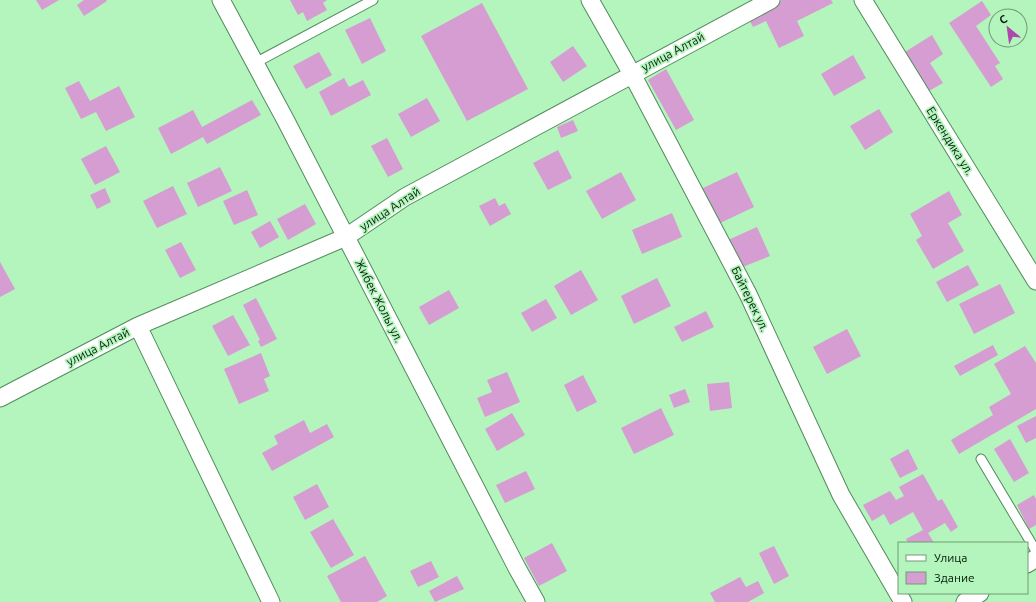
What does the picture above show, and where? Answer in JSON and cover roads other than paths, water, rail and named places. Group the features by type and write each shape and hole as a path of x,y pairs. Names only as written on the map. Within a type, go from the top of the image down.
{"street":[{"name":"Жибек Жолы ул.","path":"221,0 536,602"},
{"name":"Байтерек ул.","path":"590,0 632,74 748,294 841,495 898,593"},
{"name":"улица Алтай","path":"0,398 138,326 346,237 405,197 771,0"},
{"name":"Еркендика ул.","path":"863,0 1036,281"},
{"path":"138,326 271,602"},
{"path":"966,602 978,594"}],"lane":[{"path":"255,63 373,0"},
{"path":"981,459 1036,551"}]}
